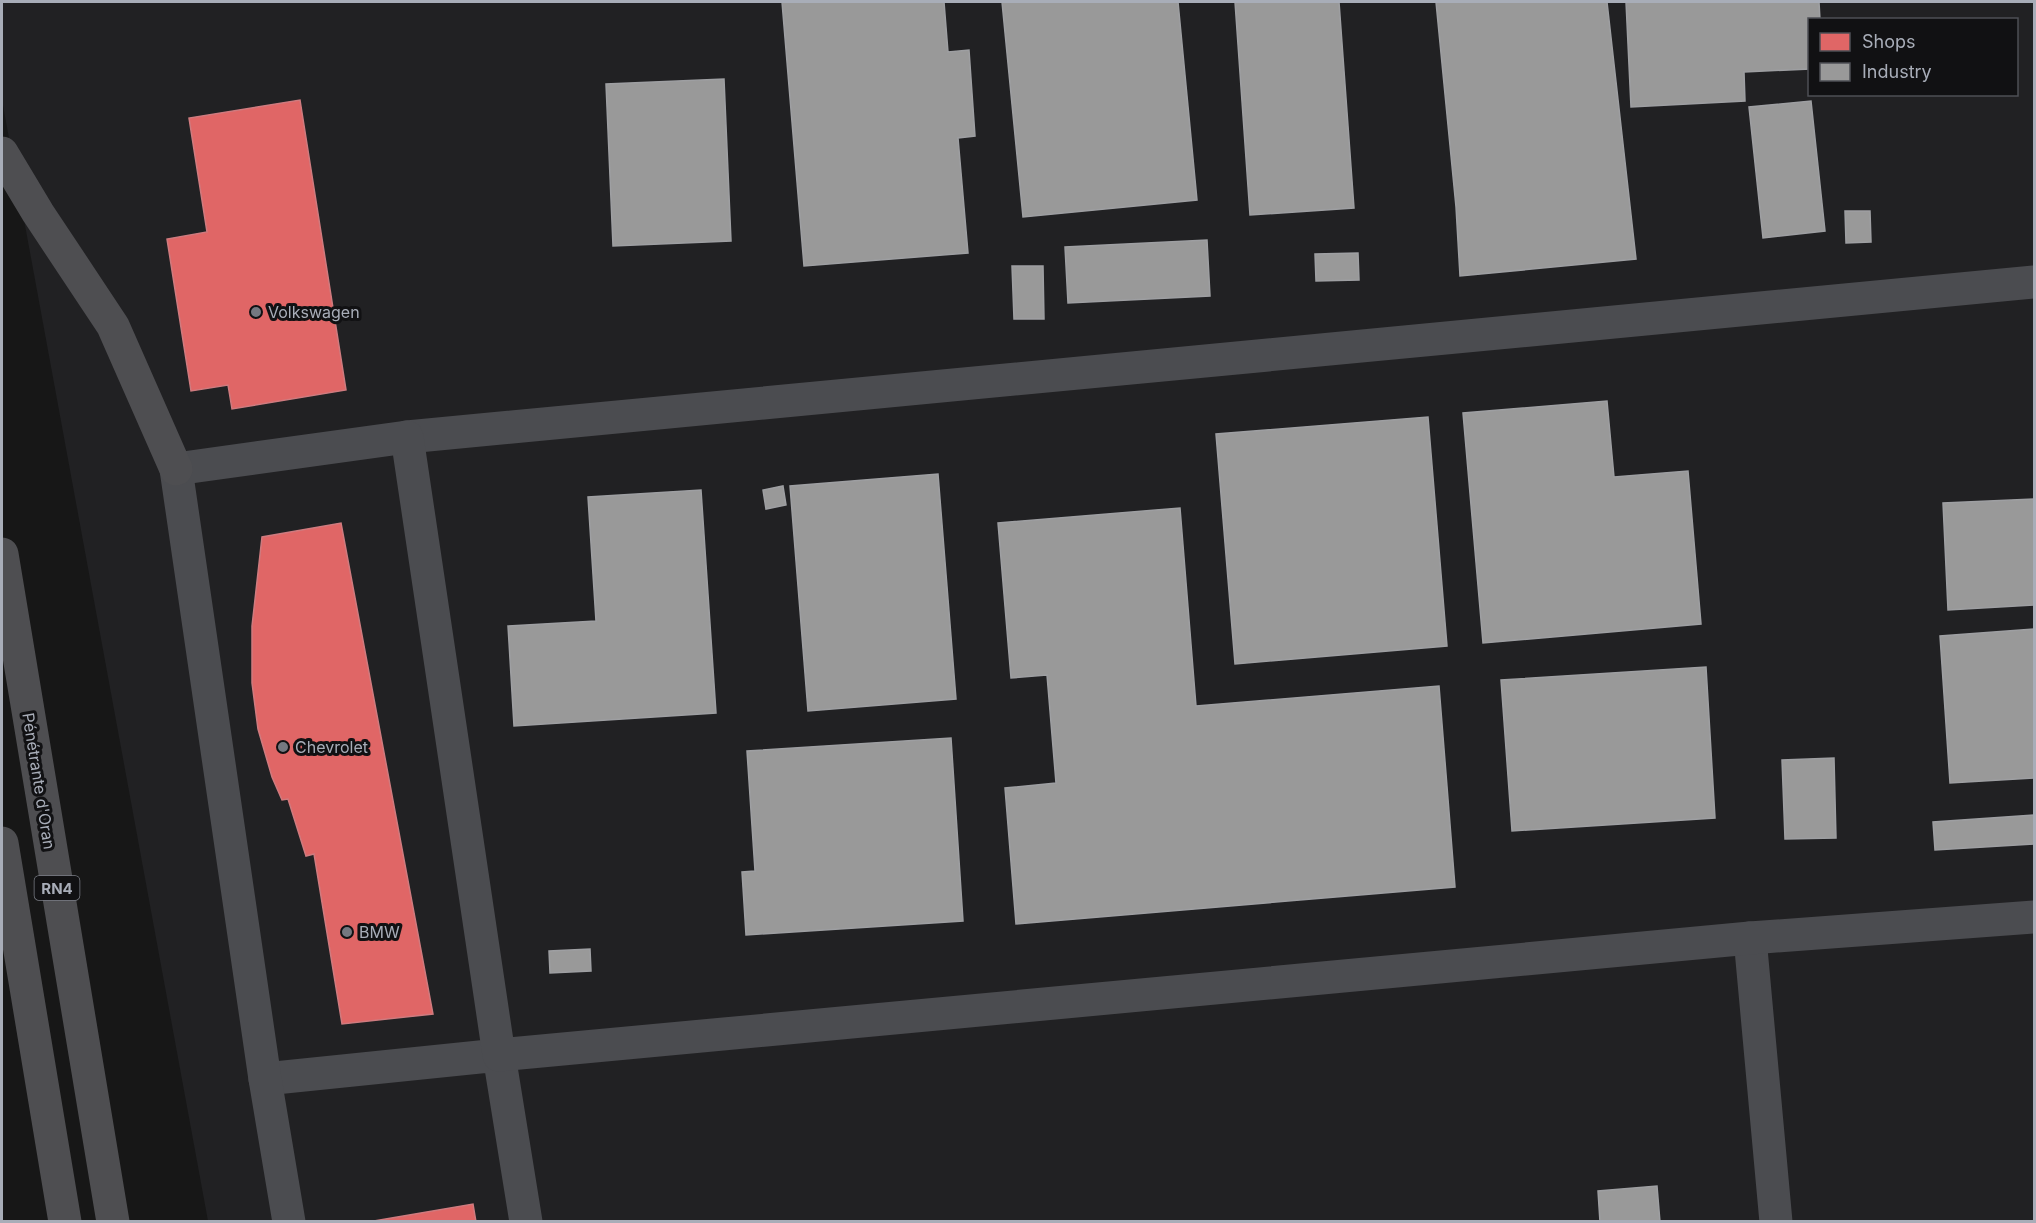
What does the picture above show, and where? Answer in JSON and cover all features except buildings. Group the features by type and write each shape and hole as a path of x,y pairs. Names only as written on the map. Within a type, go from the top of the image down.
{"highway":[{"path":"2,153 38,213 113,326 176,469"},
{"name":"Pénétrante d'Oran","path":"2,554 113,1221"},
{"name":"RN4","path":"2,843 65,1221"}],"street":[{"path":"289,1221 265,1079 176,469 407,437 2034,282"},
{"path":"407,437 526,1221"},
{"path":"265,1079 1750,938 2034,917"},
{"path":"1750,938 1776,1221"}],"shaded area":[{"path":"2,2 2034,2 2034,1221 208,1221 2,100"}],"place":[{"name":"Volkswagen","path":"256,312"},
{"name":"Chevrolet","path":"283,747"},
{"name":"BMW","path":"347,932"}]}
